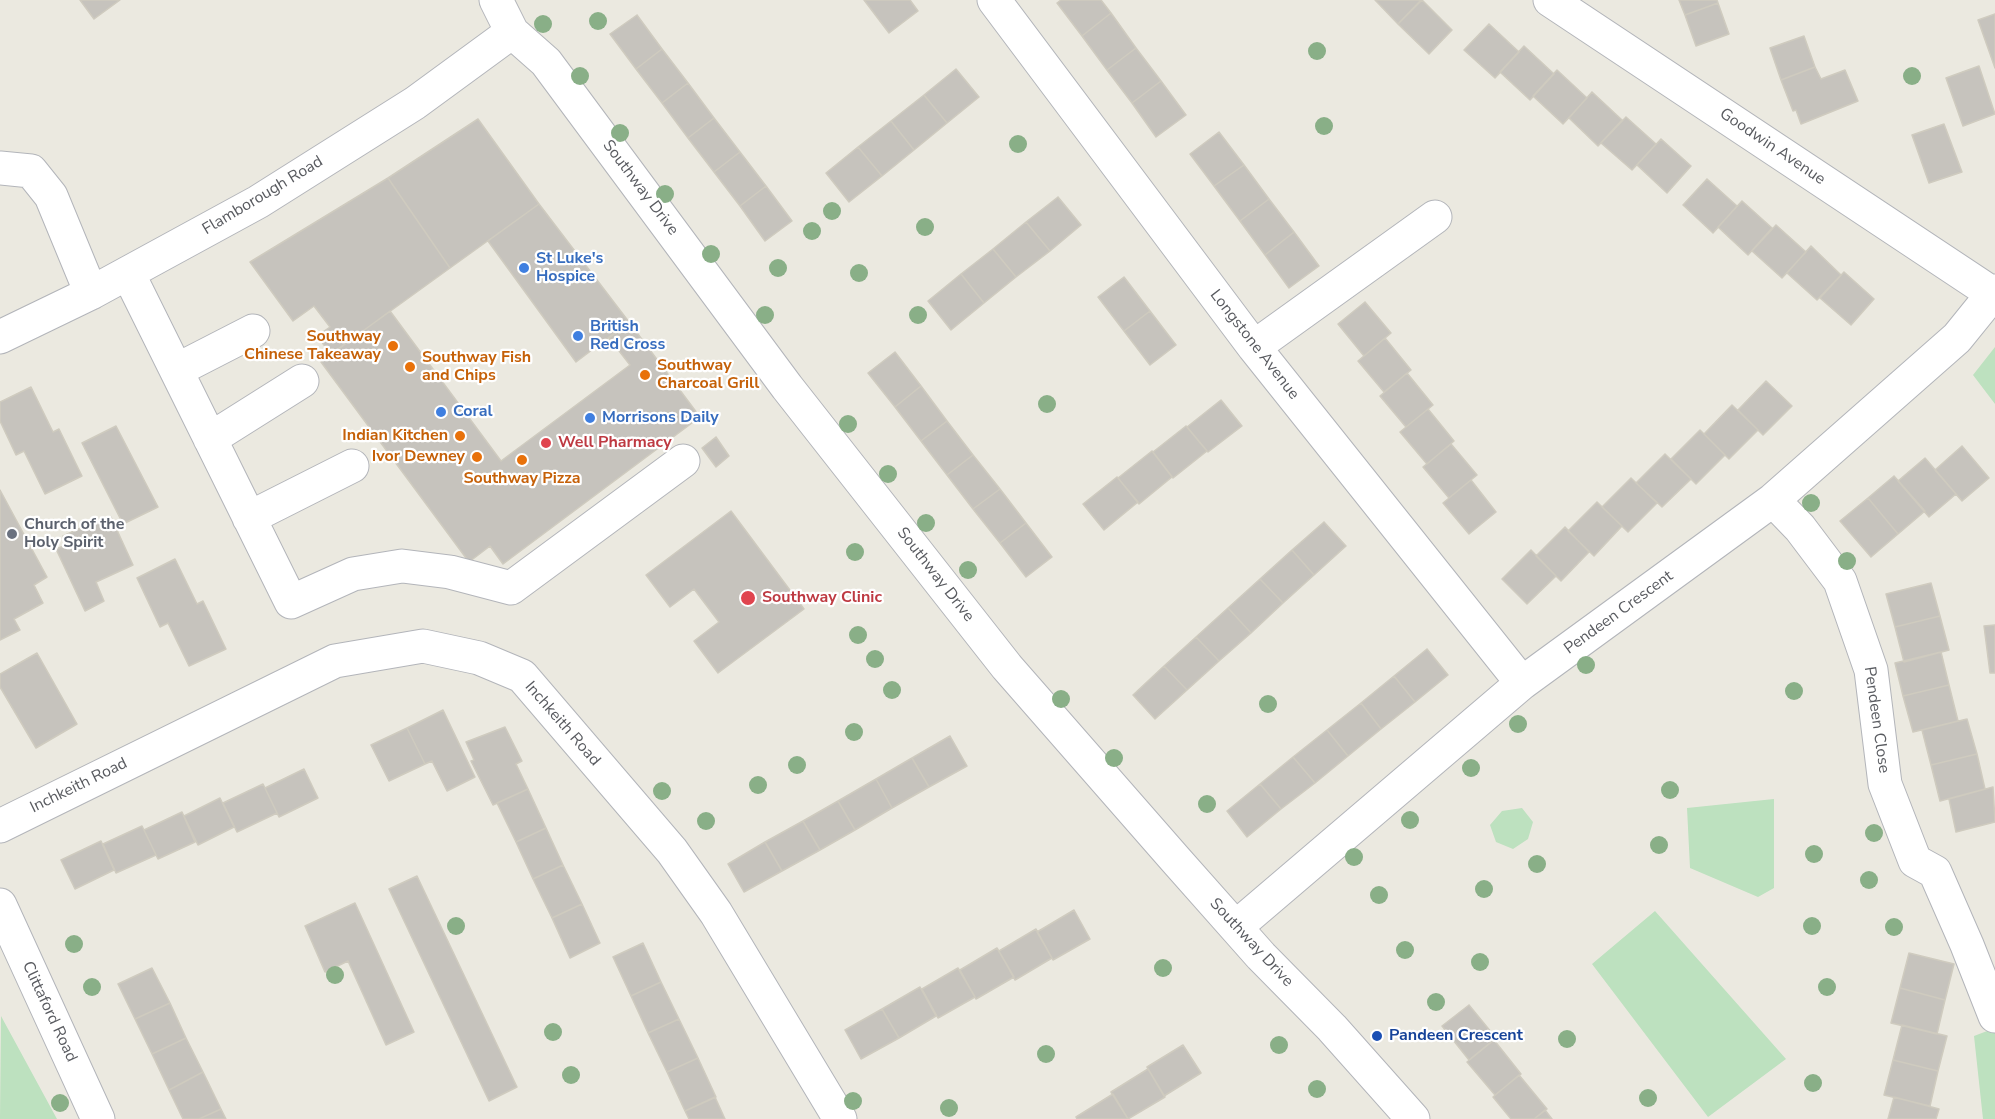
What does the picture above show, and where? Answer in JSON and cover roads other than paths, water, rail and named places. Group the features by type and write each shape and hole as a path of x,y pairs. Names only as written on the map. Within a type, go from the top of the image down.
{"street":[{"name":"Southway Drive","path":"496,0 512,32 546,62 787,387 1007,667 1236,927 1332,1028 1413,1119"},
{"name":"Longstone Avenue","path":"994,0 1254,347 1522,683"},
{"name":"Goodwin Avenue","path":"1551,0 1994,292"},
{"name":"Flamborough Road","path":"0,337 91,293 258,202 415,103 512,32"},
{"path":"0,168 31,171 51,196 91,293"},
{"path":"1254,347 1435,218"},
{"path":"128,273 291,602 353,574 402,567 450,572 511,588 682,461"},
{"name":"Pendeen Crescent","path":"1236,927 1522,683 1773,500 1957,338 1994,292"},
{"path":"177,370 253,331"},
{"path":"210,439 302,381"},
{"path":"249,518 352,466"},
{"name":"Pendeen Close","path":"1773,500 1800,528 1840,581 1870,670 1885,784 1915,861 1935,873 1995,1016"},
{"name":"Inchkeith Road","path":"0,826 335,661 423,646 479,658 522,676 672,851 716,913 840,1119"},
{"name":"Clittaford Road","path":"0,905 98,1119"}],"place":[{"name":"St Luke's Hospice","path":"524,268"},
{"name":"British Red Cross","path":"578,336"},
{"name":"Southway Chinese Takeaway","path":"393,346"},
{"name":"Southway Fish and Chips","path":"410,367"},
{"name":"Southway Charcoal Grill","path":"645,375"},
{"name":"Coral","path":"441,412"},
{"name":"Morrisons Daily","path":"590,418"},
{"name":"Indian Kitchen","path":"460,436"},
{"name":"Well Pharmacy","path":"546,443"},
{"name":"Ivor Dewney","path":"477,457"},
{"name":"Southway Pizza","path":"522,460"},
{"name":"Church of the Holy Spirit","path":"12,534"},
{"name":"Southway Clinic","path":"748,598"},
{"name":"Pandeen Crescent","path":"1377,1036"}]}
